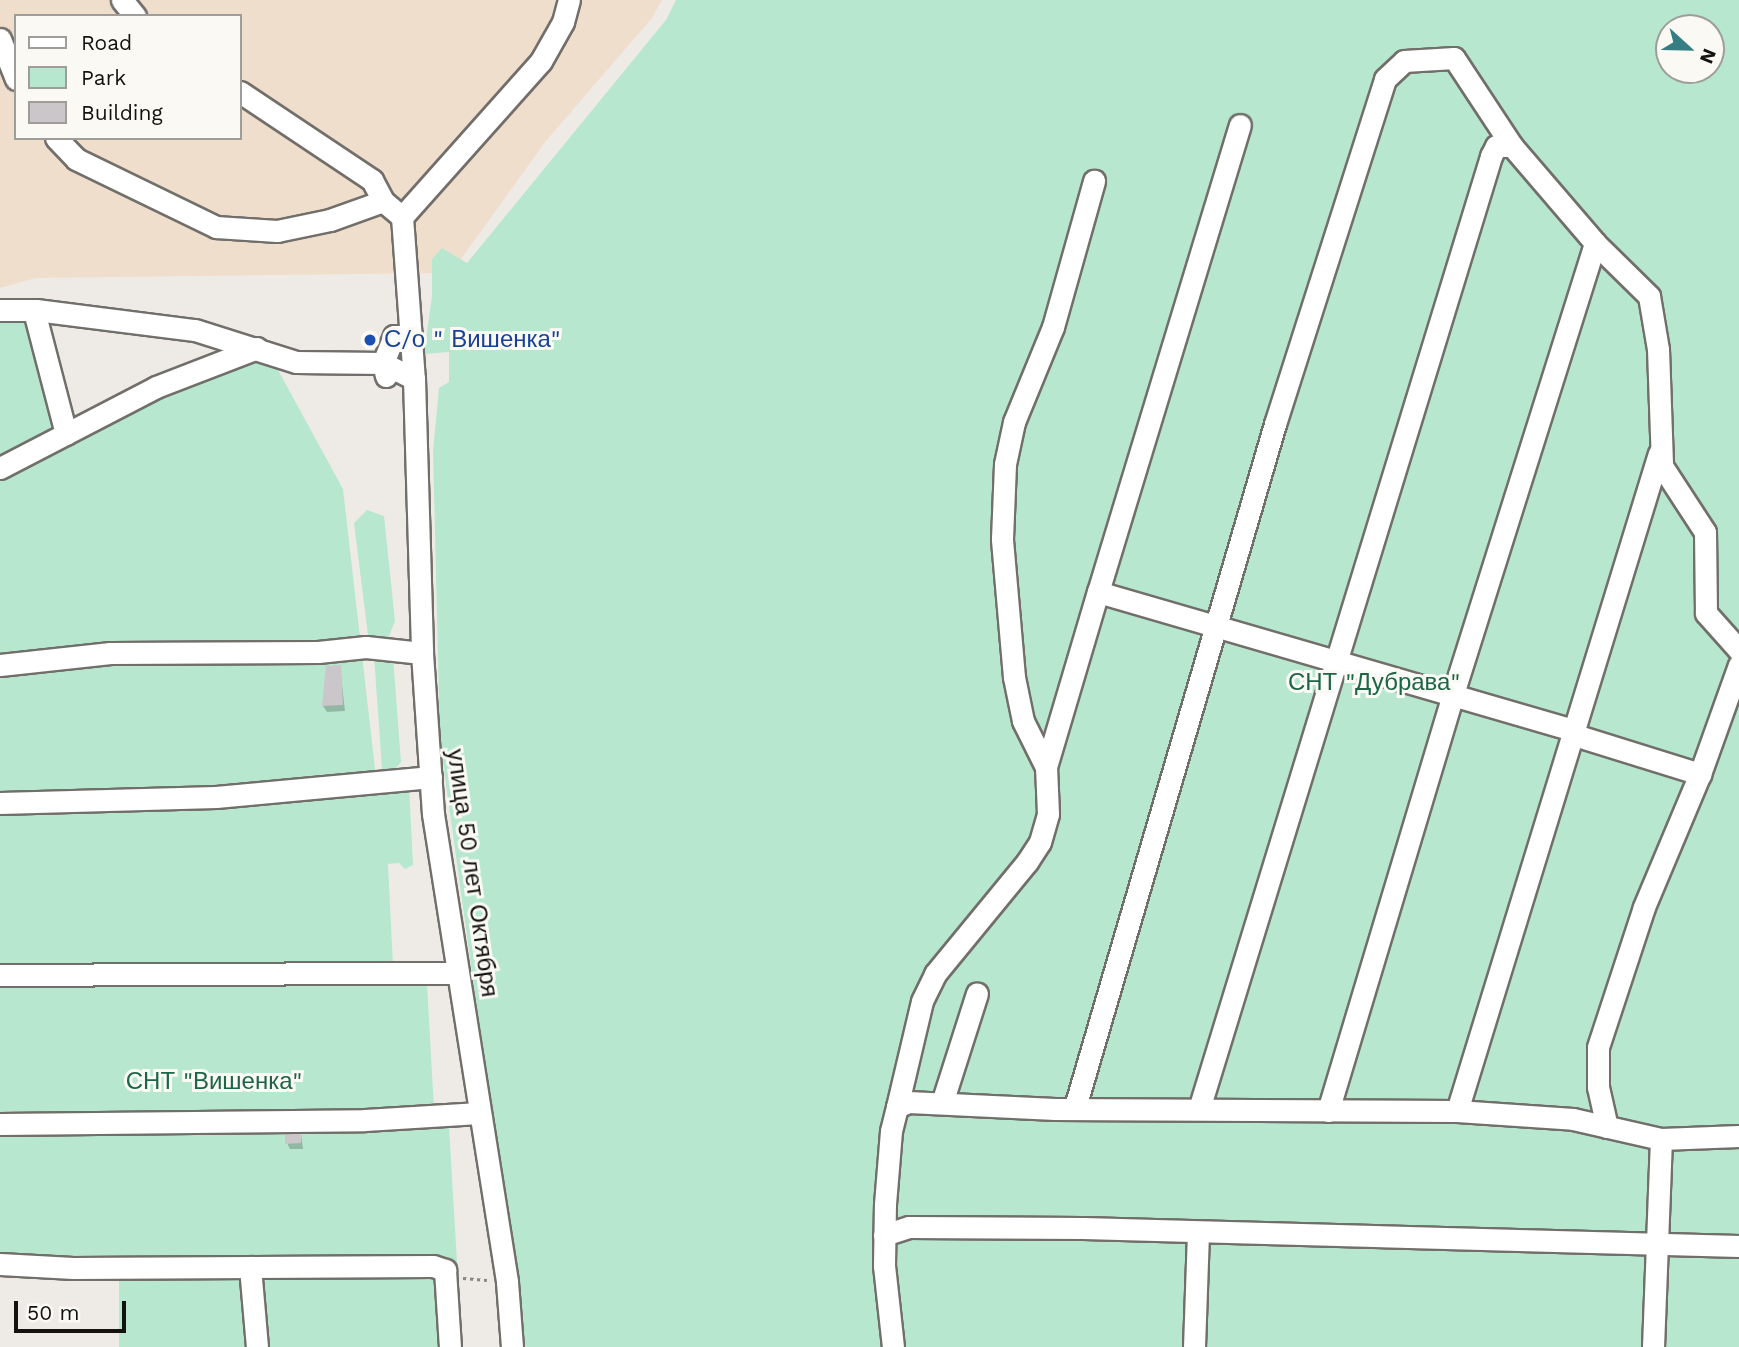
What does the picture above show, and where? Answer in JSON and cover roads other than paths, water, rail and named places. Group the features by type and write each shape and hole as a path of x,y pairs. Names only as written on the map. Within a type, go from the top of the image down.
{"street":[{"path":"122,0 133,14"},
{"path":"242,93 372,180 383,201 402,217 541,61 564,22 569,0"},
{"path":"0,39 14,74"},
{"path":"1075,1107 1216,625 1385,79 1404,61 1454,58 1512,146 1595,243 1648,296 1658,349 1659,453 1662,466 1705,532 1706,613 1739,650"},
{"path":"893,1347 884,1235 891,1131 922,1001 935,974 1040,842 1048,814 1046,767 1240,125"},
{"path":"58,140 76,159 216,227 277,231 330,220 383,201"},
{"path":"1199,1110 1491,156 1496,146 1512,146"},
{"path":"1046,767 1023,721 1014,677 1002,539 1005,464 1014,422 1053,327 1094,181"},
{"name":"улица 50 лет Октября","path":"402,217 415,379 422,653 431,777 458,973 507,1282 512,1347"},
{"path":"1328,1111 1452,697 1595,243"},
{"path":"0,310 34,311 195,330 307,364 383,363 415,379"},
{"path":"34,311 66,434"},
{"path":"412,344 405,336 394,336 383,363 385,374 416,402"},
{"path":"0,467 156,387 257,348"},
{"path":"1457,1111 1659,453"},
{"path":"1098,592 1572,730 1581,737 1700,774"},
{"path":"0,665 110,653 318,652 366,647 422,653"},
{"path":"1607,1127 1598,1087 1598,1047 1644,907 1700,774 1739,665"},
{"path":"0,803 216,797 431,777"},
{"path":"0,975 458,973"},
{"path":"942,1103 977,993"},
{"path":"897,1107 908,1102 1199,1110 1457,1111 1547,1116 1661,1139 1739,1136"},
{"path":"0,1124 353,1120 480,1113"},
{"path":"1653,1347 1661,1139"},
{"path":"884,1235 909,1227 1739,1246"},
{"path":"1194,1347 1198,1232"},
{"path":"0,1264 433,1266 445,1270 450,1347"},
{"path":"250,1267 257,1347"}],"place":[{"name":"С/о \" Вишенка\"","path":"370,340"}],"park label":[{"name":"СНТ \"Дубрава\"","path":"1374,683"},
{"name":"СНТ \"Вишенка\"","path":"214,1082"}]}
